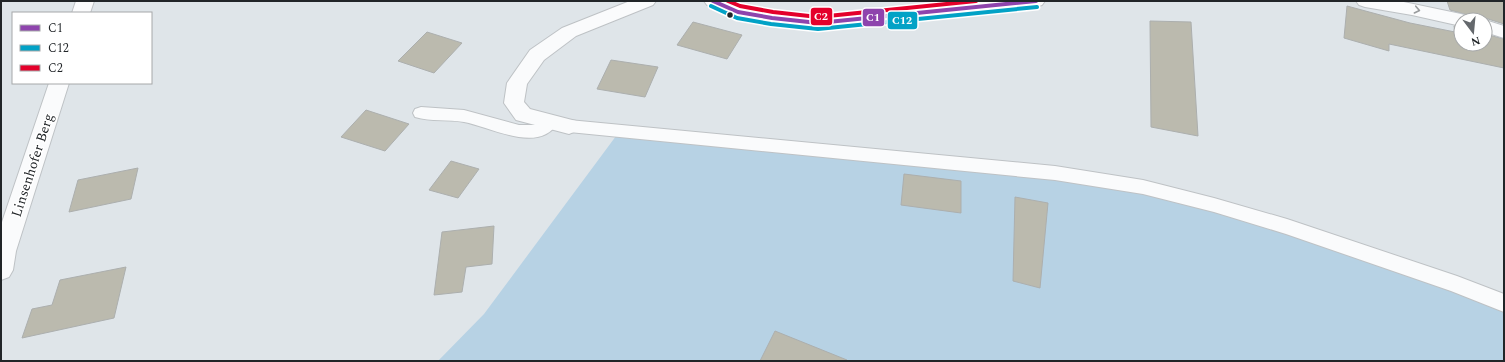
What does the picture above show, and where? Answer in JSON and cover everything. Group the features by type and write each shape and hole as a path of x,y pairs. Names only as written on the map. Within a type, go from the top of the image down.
{"street":[{"path":"81,12 85,1"},
{"path":"569,126 523,115 514,103 517,84 537,55 569,32 647,1"},
{"path":"713,1 738,12 772,18 818,23 1036,1"},
{"path":"1365,1 1453,18"},
{"path":"1493,29 1504,32"},
{"name":"Linsenhofer Berg","path":"1,270 4,251 59,84"}],"lane":[{"path":"420,113 464,116 519,131 539,131 550,122"},
{"path":"569,126 1055,173 1144,187 1214,205 1287,227 1456,284 1504,303"}],"shaded area":[{"path":"619,132 1143,187 1504,303 1504,361 438,361 484,314"}],"building":[{"path":"1447,1 1504,1 1504,24 1493,21 1493,12 1457,12 1450,10"},
{"path":"1347,6 1410,23 1453,32 1453,52 1493,52 1493,36 1504,39 1504,68 1389,44 1389,51 1344,38"},
{"path":"1150,21 1191,22 1198,136 1151,127"},
{"path":"693,22 742,35 727,59 677,45"},
{"path":"427,32 462,43 434,73 398,61"},
{"path":"611,60 658,67 645,97 597,89"},
{"path":"366,110 409,124 385,151 341,137"},
{"path":"451,161 479,169 458,198 429,190"},
{"path":"138,168 131,199 69,212 78,180"},
{"path":"904,174 961,181 961,213 901,205"},
{"path":"1015,197 1048,203 1040,288 1013,281"},
{"path":"494,226 492,264 466,267 462,292 434,295 442,232"},
{"path":"126,267 114,318 22,338 32,309 52,305 60,280"},
{"path":"775,331 847,360 847,361 760,361"}],"transit line":[{"name":"C1","path":"713,1 738,12 772,18 818,23 1036,1"},
{"name":"C2","path":"728,1 740,6 773,12 818,17 976,1"},
{"name":"C12","path":"711,6 737,18 771,24 818,29 1037,7"}]}
